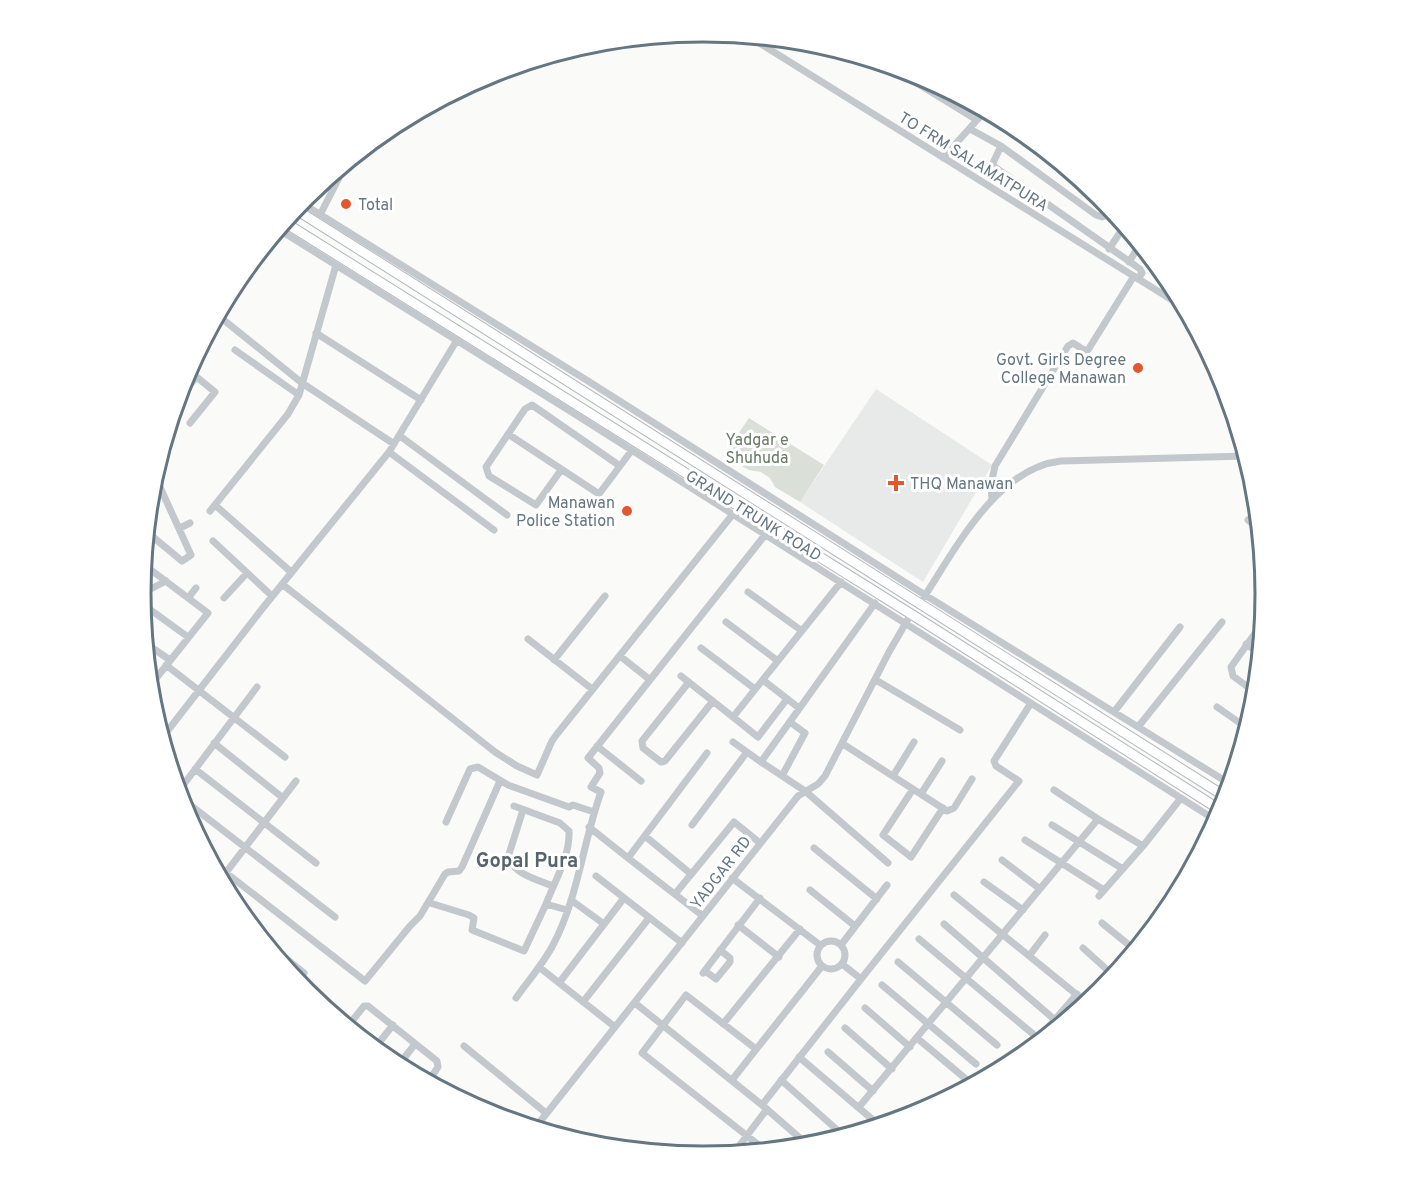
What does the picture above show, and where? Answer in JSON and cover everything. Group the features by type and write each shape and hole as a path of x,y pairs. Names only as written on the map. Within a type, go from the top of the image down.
{"highway":[{"name":"GRAND TRUNK ROAD","path":"305,213 322,219 750,496 923,599 1218,792"},
{"name":"GRAND TRUNK ROAD","path":"291,227 743,508 1213,805"},
{"path":"743,508 750,496"}],"street":[{"name":"TO FRM SALAMATPURA","path":"764,46 1169,299"},
{"path":"931,92 977,120"},
{"path":"944,158 980,117"},
{"path":"970,129 1001,146 1095,215 1105,216"},
{"path":"992,500 991,485 995,466 1068,345 1073,344 1088,350 1142,271 992,165 1001,146"},
{"path":"309,209 322,219 340,178"},
{"path":"1109,249 1120,232"},
{"path":"285,233 875,603 1208,816"},
{"path":"350,239 668,431 867,564"},
{"path":"1129,262 1136,251"},
{"path":"291,572 213,508 288,414 299,394 336,265"},
{"path":"225,321 302,382 394,444"},
{"path":"316,333 421,400"},
{"path":"168,730 291,572 389,452 457,340"},
{"path":"235,350 299,394"},
{"path":"190,423 215,392 196,377"},
{"path":"561,470 536,505 489,476 486,465 527,407 532,405 620,466"},
{"path":"662,440 668,431"},
{"path":"508,434 599,494 632,450"},
{"path":"400,436 507,515"},
{"path":"389,452 494,530"},
{"path":"1223,780 923,599 972,525 992,500 1011,482 1030,470 1050,462 1237,456"},
{"path":"154,538 182,561 191,555 161,489"},
{"path":"282,584 495,752 537,775 552,741 733,514"},
{"path":"180,528 190,523"},
{"path":"516,998 553,946 571,900 589,826 601,792 591,787 600,773 599,768 588,758 765,535"},
{"path":"213,542 272,596"},
{"path":"152,570 208,613 158,676"},
{"path":"224,598 247,573"},
{"path":"151,589 166,581"},
{"path":"733,717 841,582"},
{"path":"188,598 196,588"},
{"path":"748,592 802,631"},
{"path":"555,660 605,596"},
{"path":"761,762 875,603"},
{"path":"151,611 188,637"},
{"name":"YADGAR RD","path":"540,1121 798,796 818,784 825,776 911,614"},
{"path":"726,622 778,661"},
{"path":"1138,727 1222,622"},
{"path":"1114,712 1180,627"},
{"path":"1247,686 1233,676 1231,667 1254,634"},
{"path":"528,639 592,689"},
{"path":"1246,644 1252,648"},
{"path":"701,648 755,689"},
{"path":"154,651 199,690 285,756"},
{"path":"620,656 649,679"},
{"path":"681,676 758,737 787,699"},
{"path":"763,680 799,708"},
{"path":"876,680 960,730"},
{"path":"689,682 642,741 643,748 662,762 665,761 713,701"},
{"path":"185,783 257,687"},
{"path":"740,1145 781,1080 1019,780 996,766 994,761 1031,703"},
{"path":"1217,706 1239,722"},
{"path":"782,776 805,733 790,722"},
{"path":"733,742 805,791 888,863"},
{"path":"893,776 914,742"},
{"path":"214,744 283,798"},
{"path":"843,744 947,811 954,808 972,779"},
{"path":"597,746 641,781"},
{"path":"692,825 747,752"},
{"path":"628,858 707,753"},
{"path":"921,794 942,761"},
{"path":"446,822 470,769 478,767 500,781 569,807 573,805 594,812"},
{"path":"195,769 316,863"},
{"path":"226,872 296,781"},
{"path":"228,874 365,981 430,903 445,874 462,867 500,781"},
{"path":"913,789 882,835 911,856 943,808"},
{"path":"1054,790 1143,846"},
{"path":"1025,840 1102,893 1143,846 1180,798"},
{"path":"430,903 470,915 474,918 472,930 524,951 566,857 569,831 560,823 514,806"},
{"path":"195,808 336,917"},
{"path":"523,810 509,859 512,865 524,874 553,886"},
{"path":"859,1107 1098,819"},
{"path":"675,894 734,822 760,843"},
{"path":"1052,825 1123,869"},
{"path":"589,826 703,916"},
{"path":"645,837 691,874"},
{"path":"814,848 877,899"},
{"path":"1002,860 1040,889"},
{"path":"596,876 682,943"},
{"path":"732,878 820,945"},
{"path":"984,882 1023,910"},
{"path":"841,945 887,885"},
{"path":"810,890 855,926"},
{"path":"954,895 1080,997"},
{"path":"559,982 624,898"},
{"path":"720,950 730,958 730,962 716,979 704,972 738,925 759,898"},
{"path":"571,900 604,924"},
{"path":"546,904 567,910"},
{"path":"583,1002 649,918"},
{"path":"1102,923 1129,945"},
{"path":"944,924 1054,1019"},
{"path":"738,925 778,957"},
{"path":"723,1024 800,929"},
{"path":"1029,956 1046,935"},
{"path":"919,939 1034,1035"},
{"path":"832,941 841,945 845,956 842,964 834,969 822,966 817,958 820,945 832,941"},
{"path":"1083,948 1107,970"},
{"path":"898,962 997,1045"},
{"path":"842,964 861,979"},
{"path":"732,1080 822,966"},
{"path":"539,967 615,1028"},
{"path":"297,968 304,973"},
{"path":"882,985 976,1064"},
{"path":"1058,1016 1077,994"},
{"path":"756,1050 686,995 642,1053 757,1143"},
{"path":"635,1003 732,1080 799,1137"},
{"path":"353,1020 366,1005 438,1064 433,1075"},
{"path":"865,1008 910,1047"},
{"path":"380,1041 393,1025"},
{"path":"845,1028 892,1069"},
{"path":"917,1038 966,1079"},
{"path":"404,1058 415,1044"},
{"path":"464,1046 546,1113"},
{"path":"828,1052 873,1091"},
{"path":"799,1057 873,1119"},
{"path":"781,1080 836,1129"}],"shaded area":[{"name":"THQ Manawan","path":"876,389 992,465 923,582 800,502"}],"green space":[{"name":"Yadgar e Shuhuda","path":"749,418 824,465 800,502 775,487 770,478 761,472 749,470 723,456"}],"place":[{"name":"Total","path":"346,204"},
{"name":"Govt. Girls Degree College Manawan","path":"1138,368"},
{"name":"THQ Manawan","path":"896,483"},
{"name":"Manawan Police Station","path":"627,511"}],"district":[{"name":"Gopal Pura","path":"527,860"}]}
